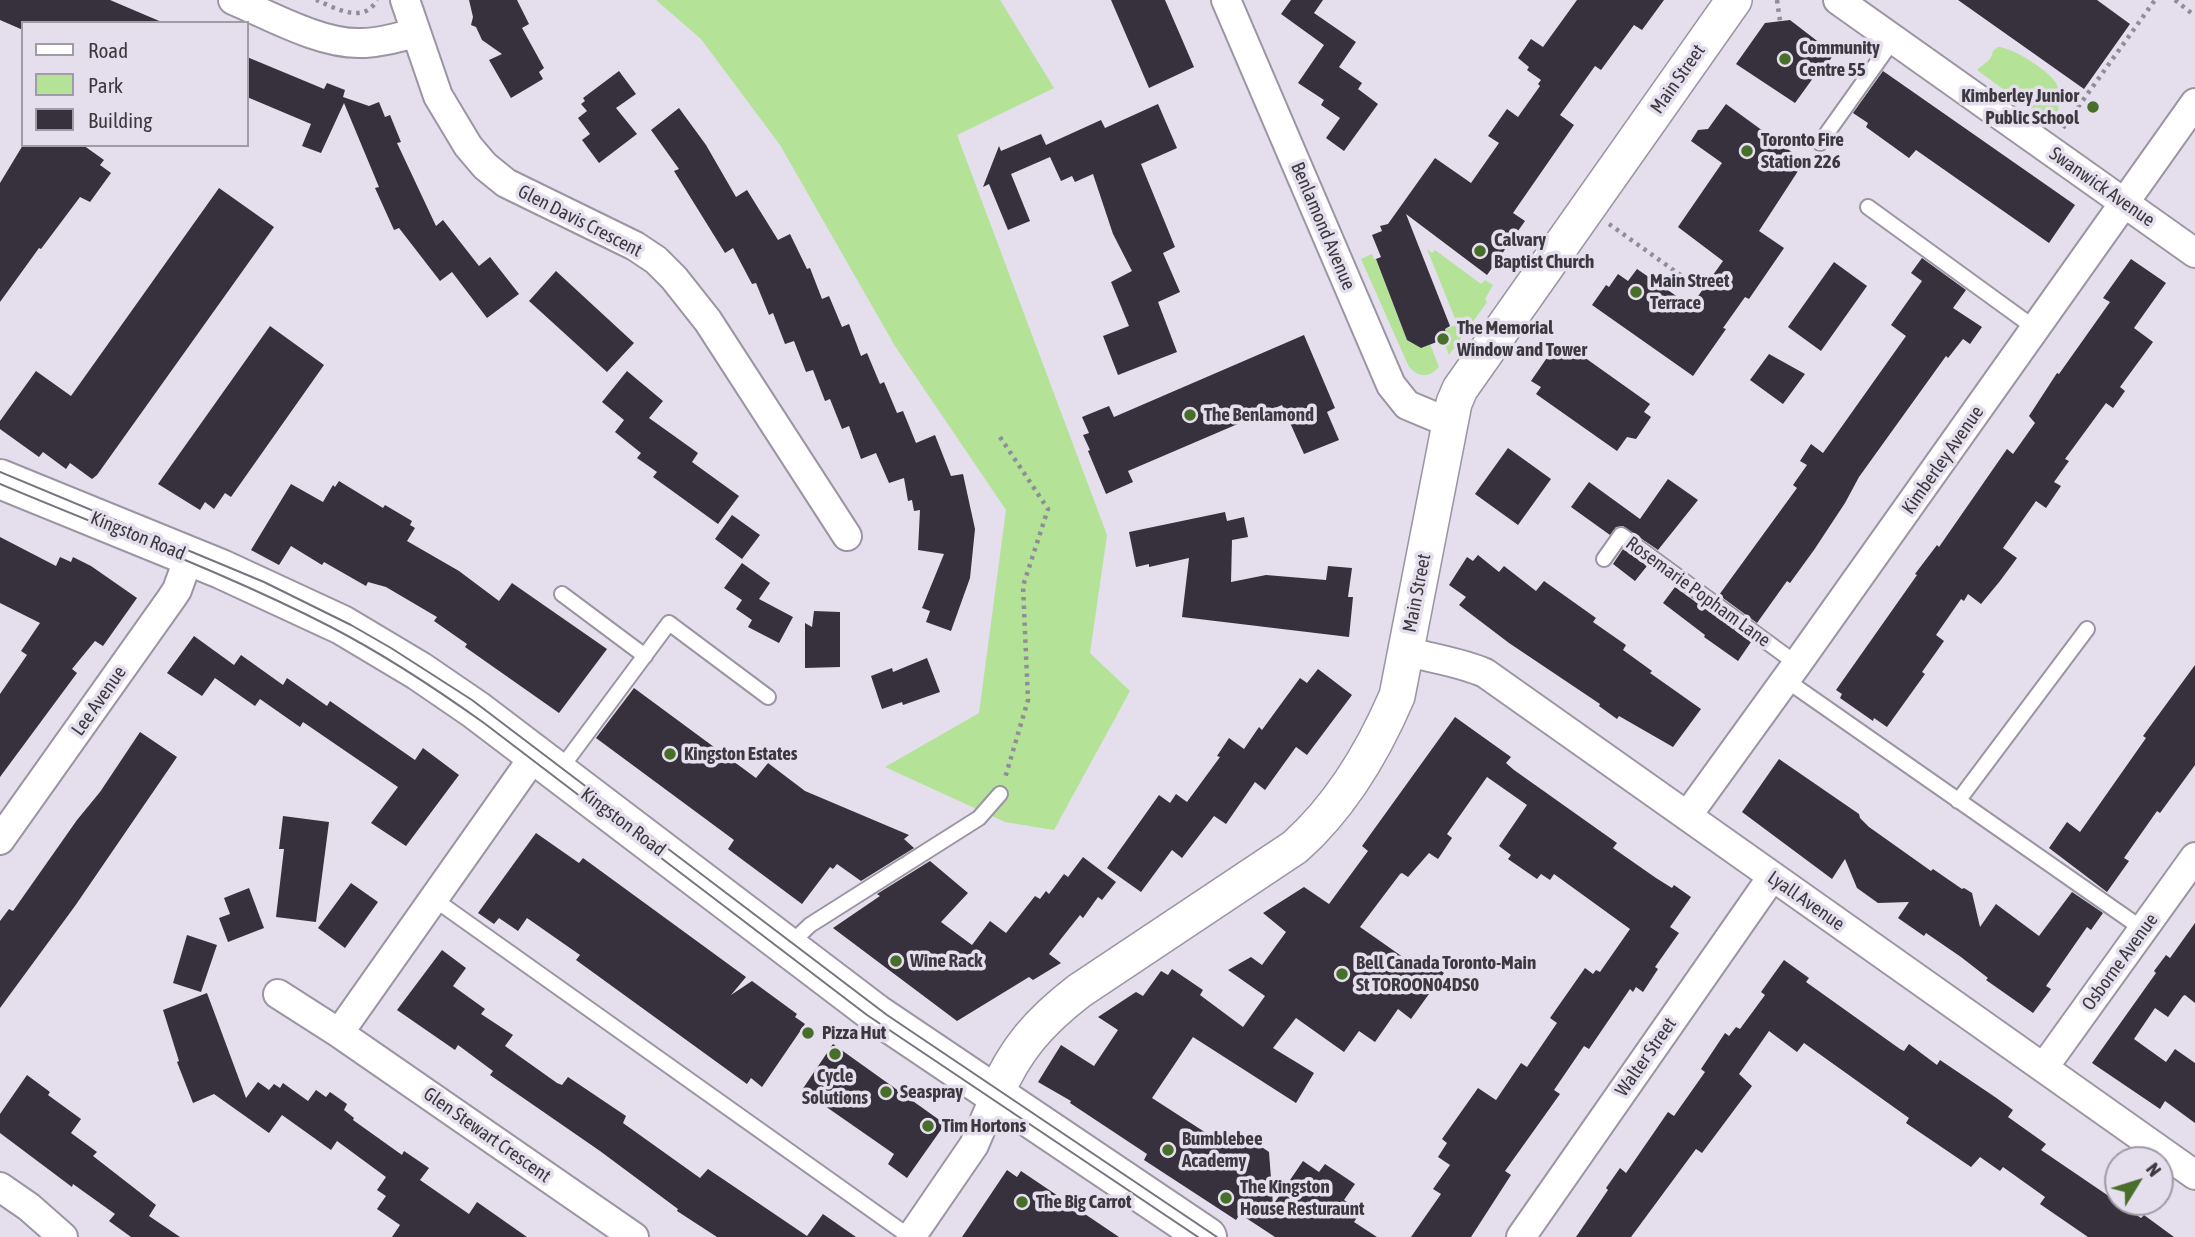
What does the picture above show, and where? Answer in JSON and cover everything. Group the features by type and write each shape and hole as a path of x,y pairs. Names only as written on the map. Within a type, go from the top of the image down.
{"main road":[{"name":"Kingston Road","path":"0,479 189,557 342,625 419,671 476,710 876,1014 1207,1237"}],"street":[{"path":"233,0 320,36 351,43 365,44 416,33"},
{"name":"Glen Davis Crescent","path":"405,0 445,111 468,146 485,166 506,183 635,246 656,260 690,296 846,536"},
{"name":"Benlamond Avenue","path":"1226,0 1391,385 1407,405 1450,423"},
{"name":"Main Street","path":"995,1096 1012,1060 1048,1015 1079,991 1295,847 1336,804 1382,733 1397,696 1450,423 1460,389 1734,0"},
{"name":"Swanwick Avenue","path":"1838,0 2195,253"},
{"name":"Kimberley Avenue","path":"1688,816 2195,103"},
{"name":"Lee Avenue","path":"0,840 172,599 189,557"},
{"name":"Lyall Avenue","path":"1406,651 1436,660 1464,664 1485,673 2195,1175"},
{"path":"339,1033 434,899 546,764"},
{"name":"Osborne Avenue","path":"2044,1067 2195,857"},
{"name":"Walter Street","path":"1521,1237 1772,877"},
{"name":"Glen Stewart Crescent","path":"278,994 339,1033 634,1237"},
{"path":"911,1237 974,1145 995,1096"},
{"path":"0,1187 29,1207 63,1237"}],"lane":[{"path":"1821,143 1894,39"},
{"path":"1868,207 2036,329"},
{"name":"Rosemarie Popham Lane","path":"1604,559 1622,535 1792,672"},
{"path":"562,594 645,656"},
{"path":"546,764 645,656 669,624 768,696"},
{"path":"1958,801 2087,629"},
{"path":"1792,672 1958,801 2144,930"},
{"path":"786,948 810,925 979,818 1000,794"},
{"path":"434,899 911,1237"}],"path":[{"path":"316,0 351,14 361,14 377,0"},
{"path":"1777,0 1780,21"},
{"path":"2058,135 2155,0"},
{"path":"2175,0 2195,16"},
{"path":"1605,222 1693,284"},
{"path":"1000,437 1048,509 1023,586 1028,700 1000,794"}],"green space":[{"path":"656,0 1000,0 1054,88 957,135 1107,535 1090,653 1130,691 1054,830 1005,822 885,767 979,713 1006,510 895,346 780,145 701,39"},
{"path":"1998,47 2013,51 2032,62 2055,81 2059,97 2056,128 1977,70 1989,60"},
{"path":"1427,249 1432,253 1435,250 1481,284 1485,280 1493,285 1485,299 1487,302 1449,355 1445,344 1450,341 1445,329 1454,326 1456,321"},
{"path":"1372,254 1407,340 1430,344 1439,367 1432,373 1420,375 1409,367 1361,259"}],"building":[{"path":"0,0 110,0 159,21 21,21 21,29 0,20"},
{"path":"469,0 517,0 529,24 522,28 544,68 539,72 543,79 511,98 489,60 502,54 482,40 476,27 471,25 473,17"},
{"path":"1111,0 1165,0 1194,67 1149,88"},
{"path":"1291,0 1323,0 1314,13 1356,42 1339,67 1362,83 1358,89 1378,104 1344,151 1326,138 1340,118 1321,105 1324,100 1298,83 1324,45 1281,14"},
{"path":"1577,0 1664,0 1642,30 1634,25 1601,70 1595,66 1560,115 1574,125 1513,213 1525,221 1487,275 1406,214 1450,326 1445,329 1447,338 1421,348 1407,340 1376,259 1381,257 1372,235 1382,231 1380,226 1388,224 1435,158 1471,183 1499,143 1488,136 1507,109 1518,117 1540,86 1538,84 1541,80 1527,70 1529,67 1518,58 1531,39 1543,47"},
{"path":"1958,0 2097,0 2130,24 2084,89"},
{"name":"Community Centre 55","path":"1790,20 1834,54 1795,103 1736,64 1765,23"},
{"path":"248,57 324,89 327,83 345,90 343,97 369,106 379,102 385,117 390,115 401,142 397,143 436,226 443,220 479,266 490,257 519,294 487,318 452,272 440,281 399,228 394,230 375,188 379,187 344,103 321,153 302,146 311,124 248,97"},
{"path":"619,71 636,94 616,108 637,134 599,163 582,140 590,134 578,118 587,111 581,104 585,101 583,98"},
{"path":"1883,71 2075,205 2049,243 1916,150 1909,158 1866,127 1868,123 1853,113"},
{"path":"1158,104 1177,148 1141,164 1175,247 1163,253 1180,292 1158,302 1177,352 1118,375 1103,336 1129,326 1111,282 1132,271 1113,234 1093,174 1075,182 1072,176 1061,181 1050,157 1011,174 1030,221 1008,230 989,184 983,187 999,146 1001,151 1041,134 1046,145 1101,120 1105,128"},
{"name":"Main Street Terrace","path":"1726,104 1800,158 1800,168 1759,231 1784,248 1749,299 1745,297 1693,376 1592,305 1606,285 1609,287 1618,274 1628,281 1637,269 1691,306 1723,261 1678,227 1722,163 1691,141 1698,130 1708,129"},
{"path":"679,108 706,145 736,197 747,190 778,240 790,234 807,269 810,268 822,299 829,296 842,327 849,324 861,356 867,353 880,384 884,382 897,413 903,411 916,443 935,435 951,476 963,474 975,529 970,578 951,631 926,622 930,611 922,608 944,554 918,550 920,510 914,511 912,500 908,501 904,478 889,483 876,453 861,459 849,426 842,429 830,399 825,401 813,370 806,372 794,341 785,344 773,313 769,315 756,283 752,284 733,248 725,253 674,171 679,169 651,130"},
{"path":"22,147 86,147 104,160 100,165 111,173 90,202 80,197 0,302 0,183"},
{"path":"219,188 274,227 97,475 92,479 70,463 66,469 43,452 39,457 0,429 0,421 36,371 71,396"},
{"path":"1922,258 1966,290 1953,308 1982,327 1970,344 1963,339 1948,358 1946,356 1859,477 1814,550 1790,583 1787,581 1757,623 1719,595 1797,488 1793,485 1807,465 1800,461 1811,444 1823,453 1906,336 1891,325 1922,281 1911,273"},
{"path":"2131,259 2166,283 2134,328 2153,342 2120,387 2125,391 2113,408 2106,403 2065,459 2069,461 2054,482 2061,486 2046,508 2036,501 2003,548 2017,558 1981,604 1968,594 1964,601 1961,599 1936,635 1944,641 1922,672 1925,674 1887,727 1874,718 1873,721 1840,698 1842,694 1836,690 1917,575 1915,574 1937,545 1939,547 2007,449 2013,454 2035,423 2029,416 2110,302 2103,298"},
{"path":"1834,262 1867,286 1821,351 1788,327"},
{"path":"556,271 634,343 607,372 529,301"},
{"path":"270,326 324,365 231,497 225,493 214,509 205,502 200,510 158,484"},
{"name":"The Benlamond","path":"1304,335 1335,408 1327,412 1339,440 1304,454 1282,405 1128,471 1133,482 1106,494 1083,435 1089,433 1082,417 1109,406 1114,417"},
{"path":"1567,345 1650,404 1644,412 1651,417 1636,439 1627,437 1617,451 1536,394 1541,387 1531,381 1555,346 1563,351"},
{"path":"1769,354 1805,374 1783,404 1750,380"},
{"path":"627,371 663,401 649,418 698,453 692,462 739,496 718,524 653,477 657,472 637,458 641,453 615,432 624,420 602,402"},
{"path":"1508,448 1551,479 1518,525 1475,494"},
{"path":"1668,479 1698,500 1658,550 1623,526 1616,527 1610,535 1571,507 1589,482 1640,519"},
{"path":"339,481 383,508 385,505 412,521 410,525 415,528 407,541 459,571 499,601 512,583 607,649 559,713 465,647 467,644 434,621 437,617 386,587 368,582 366,586 324,562 322,565 291,546 279,565 251,550 291,484 323,502 333,485 335,487"},
{"path":"1225,512 1227,521 1244,517 1248,537 1232,540 1231,582 1266,575 1326,580 1328,566 1352,568 1348,597 1353,597 1349,637 1182,617 1189,558 1149,567 1149,564 1136,567 1129,532"},
{"path":"732,515 760,535 742,559 715,539"},
{"path":"0,537 56,566 60,557 71,562 73,557 91,566 137,598 103,646 95,641 72,669 77,673 0,777 0,694 27,655 21,651 40,623 0,603"},
{"path":"1623,549 1647,566 1635,581 1613,564"},
{"path":"1478,555 1499,572 1504,566 1536,591 1544,581 1596,618 1593,622 1626,645 1623,650 1652,671 1650,673 1701,709 1673,747 1619,716 1617,719 1599,706 1600,704 1509,643 1459,605 1466,597 1449,585 1467,557 1473,561"},
{"path":"742,563 770,583 759,599 793,617 779,643 748,627 752,620 736,609 742,600 724,588"},
{"path":"1675,587 1751,642 1738,661 1663,603"},
{"path":"814,611 840,612 840,667 805,668 805,623 812,627"},
{"path":"194,636 234,665 241,655 283,685 287,678 327,706 330,701 415,760 423,748 459,775 406,846 371,823 398,787 303,722 300,727 260,699 255,706 215,678 202,696 167,673"},
{"path":"927,658 940,692 882,709 871,676 892,668 893,672"},
{"path":"2195,665 2195,765 2160,813 2157,811 2124,858 2129,861 2107,892 2049,848 2067,822 2080,832 2146,738 2143,736"},
{"path":"1318,669 1352,695 1307,755 1296,747 1265,790 1255,782 1226,824 1214,816 1182,858 1172,850 1141,892 1107,868 1159,795 1170,803 1176,794 1187,802 1220,757 1217,756 1229,738 1244,749 1259,727 1262,730 1300,678 1307,683"},
{"path":"634,688 756,778 768,763 805,791 909,835 904,839 914,848 861,881 837,864 833,869 830,867 802,904 728,849 734,840 596,738"},
{"path":"1455,717 1511,757 1506,763 1514,770 1617,843 1613,848 1656,878 1672,888 1674,885 1691,897 1670,927 1679,933 1655,967 1658,969 1643,992 1636,987 1633,992 1630,989 1589,1049 1584,1046 1554,1090 1560,1094 1505,1171 1511,1175 1471,1237 1411,1237 1441,1194 1433,1189 1450,1165 1438,1157 1447,1143 1442,1139 1478,1088 1496,1100 1521,1063 1527,1067 1557,1023 1550,1018 1585,968 1593,974 1596,970 1600,972 1630,929 1554,874 1550,880 1541,874 1537,879 1508,859 1511,855 1499,846 1527,805 1487,777 1447,834 1452,838 1438,859 1429,853 1408,877 1400,874 1360,927 1420,969 1426,960 1444,973 1411,1019 1398,1009 1375,1042 1359,1031 1344,1052 1296,1018 1273,1048 1314,1073 1296,1103 1193,1037 1152,1098 1231,1149 1241,1133 1269,1152 1273,1205 1303,1161 1319,1172 1325,1164 1355,1184 1344,1200 1361,1211 1354,1222 1377,1237 1275,1237 1240,1214 1236,1220 1144,1160 1147,1154 1070,1103 1071,1101 1038,1082 1061,1045 1094,1066 1118,1030 1098,1017 1136,992 1143,996 1161,971 1168,975 1172,969 1203,990 1200,995 1243,1027 1265,996 1228,970 1251,957 1262,965 1286,932 1263,913 1304,887 1329,904 1368,851 1362,846"},
{"path":"140,732 177,757 75,906 0,1008 0,921 9,909 13,911"},
{"path":"1779,759 1859,814 1869,827 1931,871 1933,869 1972,893 1980,927 1996,904 2039,936 2072,892 2103,913 2091,930 2087,927 2046,986 2051,989 2033,1013 1986,980 1988,978 1961,957 1898,918 1909,902 1878,903 1857,888 1845,859 1832,879 1742,812"},
{"path":"283,816 329,822 316,922 276,917 284,849 279,849"},
{"path":"536,833 579,863 583,858 746,977 731,995 752,981 797,1014 795,1017 805,1024 762,1087 751,1078 747,1084 576,960 580,955 527,918 518,931 499,918 494,924 478,913"},
{"path":"1083,857 1116,882 1102,900 1098,897 1083,918 1080,915 1049,954 1061,963 1033,980 1029,977 957,1021 833,928 880,896 877,894 930,861 968,893 941,922 972,945 990,921 1006,933 1035,896 1040,899 1046,891 1049,894 1064,874 1068,877"},
{"path":"351,883 378,902 345,948 318,928"},
{"path":"249,888 264,928 228,942 219,918 230,914 224,898"},
{"path":"2195,923 2195,1003 2183,996 2168,1017 2155,1008 2134,1039 2166,1062 2175,1049 2195,1063 2195,1123 2165,1101 2160,1109 2092,1063 2156,973 2154,971 2166,955 2170,958"},
{"path":"187,935 217,945 201,992 173,983"},
{"path":"442,950 466,968 453,986 485,1009 481,1014 513,1035 505,1046 557,1083 562,1085 568,1077 626,1116 623,1123 700,1178 708,1169 807,1236 823,1214 856,1237 717,1237 677,1211 678,1209 600,1151 490,1075 493,1071 458,1045 455,1050 397,1010"},
{"path":"1784,960 1809,978 1806,982 1900,1049 1904,1051 1909,1044 1937,1065 1940,1060 2013,1110 2008,1117 2046,1144 2041,1150 2104,1193 2104,1216 2145,1216 2174,1237 2088,1237 2040,1204 2045,1197 2003,1167 2000,1171 1980,1157 1971,1167 1906,1123 1909,1118 1804,1043 1797,1052 1769,1031 1739,1074 1752,1086 1702,1153 1696,1149 1631,1237 1576,1237 1620,1168 1626,1173 1668,1112 1674,1116 1705,1072 1701,1069 1725,1033 1729,1036 1736,1027 1740,1029 1765,995 1761,992"},
{"path":"207,993 246,1098 258,1082 269,1090 274,1084 280,1088 283,1083 308,1101 316,1090 326,1097 330,1092 347,1104 344,1110 353,1120 402,1155 404,1151 429,1168 420,1180 469,1214 477,1202 527,1237 392,1237 400,1225 377,1209 386,1196 377,1190 386,1177 337,1141 331,1150 282,1115 269,1133 214,1094 193,1103 177,1062 179,1061 163,1010"},
{"path":"833,1044 945,1124 907,1178 888,1164 894,1154 802,1090"},
{"path":"27,1075 50,1092 48,1095 81,1119 71,1133 97,1152 93,1156 156,1205 149,1216 180,1237 131,1237 109,1221 115,1214 73,1184 72,1187 0,1133 0,1114"},
{"path":"1007,1170 1017,1177 1021,1171 1119,1237 962,1237"}],"tram line":[{"path":"0,472 264,582 391,648 472,700 887,1015 1217,1237"},
{"path":"0,484 250,588 331,627 409,672 484,723 867,1015 1198,1237"}],"place":[{"name":"Community Centre 55","path":"1785,59"},
{"name":"Kimberley Junior Public School","path":"2093,107"},
{"name":"Toronto Fire Station 226","path":"1747,151"},
{"name":"Calvary Baptist Church","path":"1480,251"},
{"name":"Main Street Terrace","path":"1636,292"},
{"name":"The Memorial Window and Tower","path":"1443,339"},
{"name":"The Benlamond","path":"1190,415"},
{"name":"Kingston Estates","path":"670,754"},
{"name":"Wine Rack","path":"896,961"},
{"name":"Bell Canada Toronto-Main St TOROON04DS0","path":"1342,974"},
{"name":"Pizza Hut","path":"808,1033"},
{"name":"Cycle Solutions","path":"835,1054"},
{"name":"Seaspray","path":"886,1092"},
{"name":"Tim Hortons","path":"928,1126"},
{"name":"Bumblebee Academy","path":"1168,1150"},
{"name":"The Kingston House Resturaunt","path":"1226,1198"},
{"name":"The Big Carrot","path":"1022,1202"}]}
